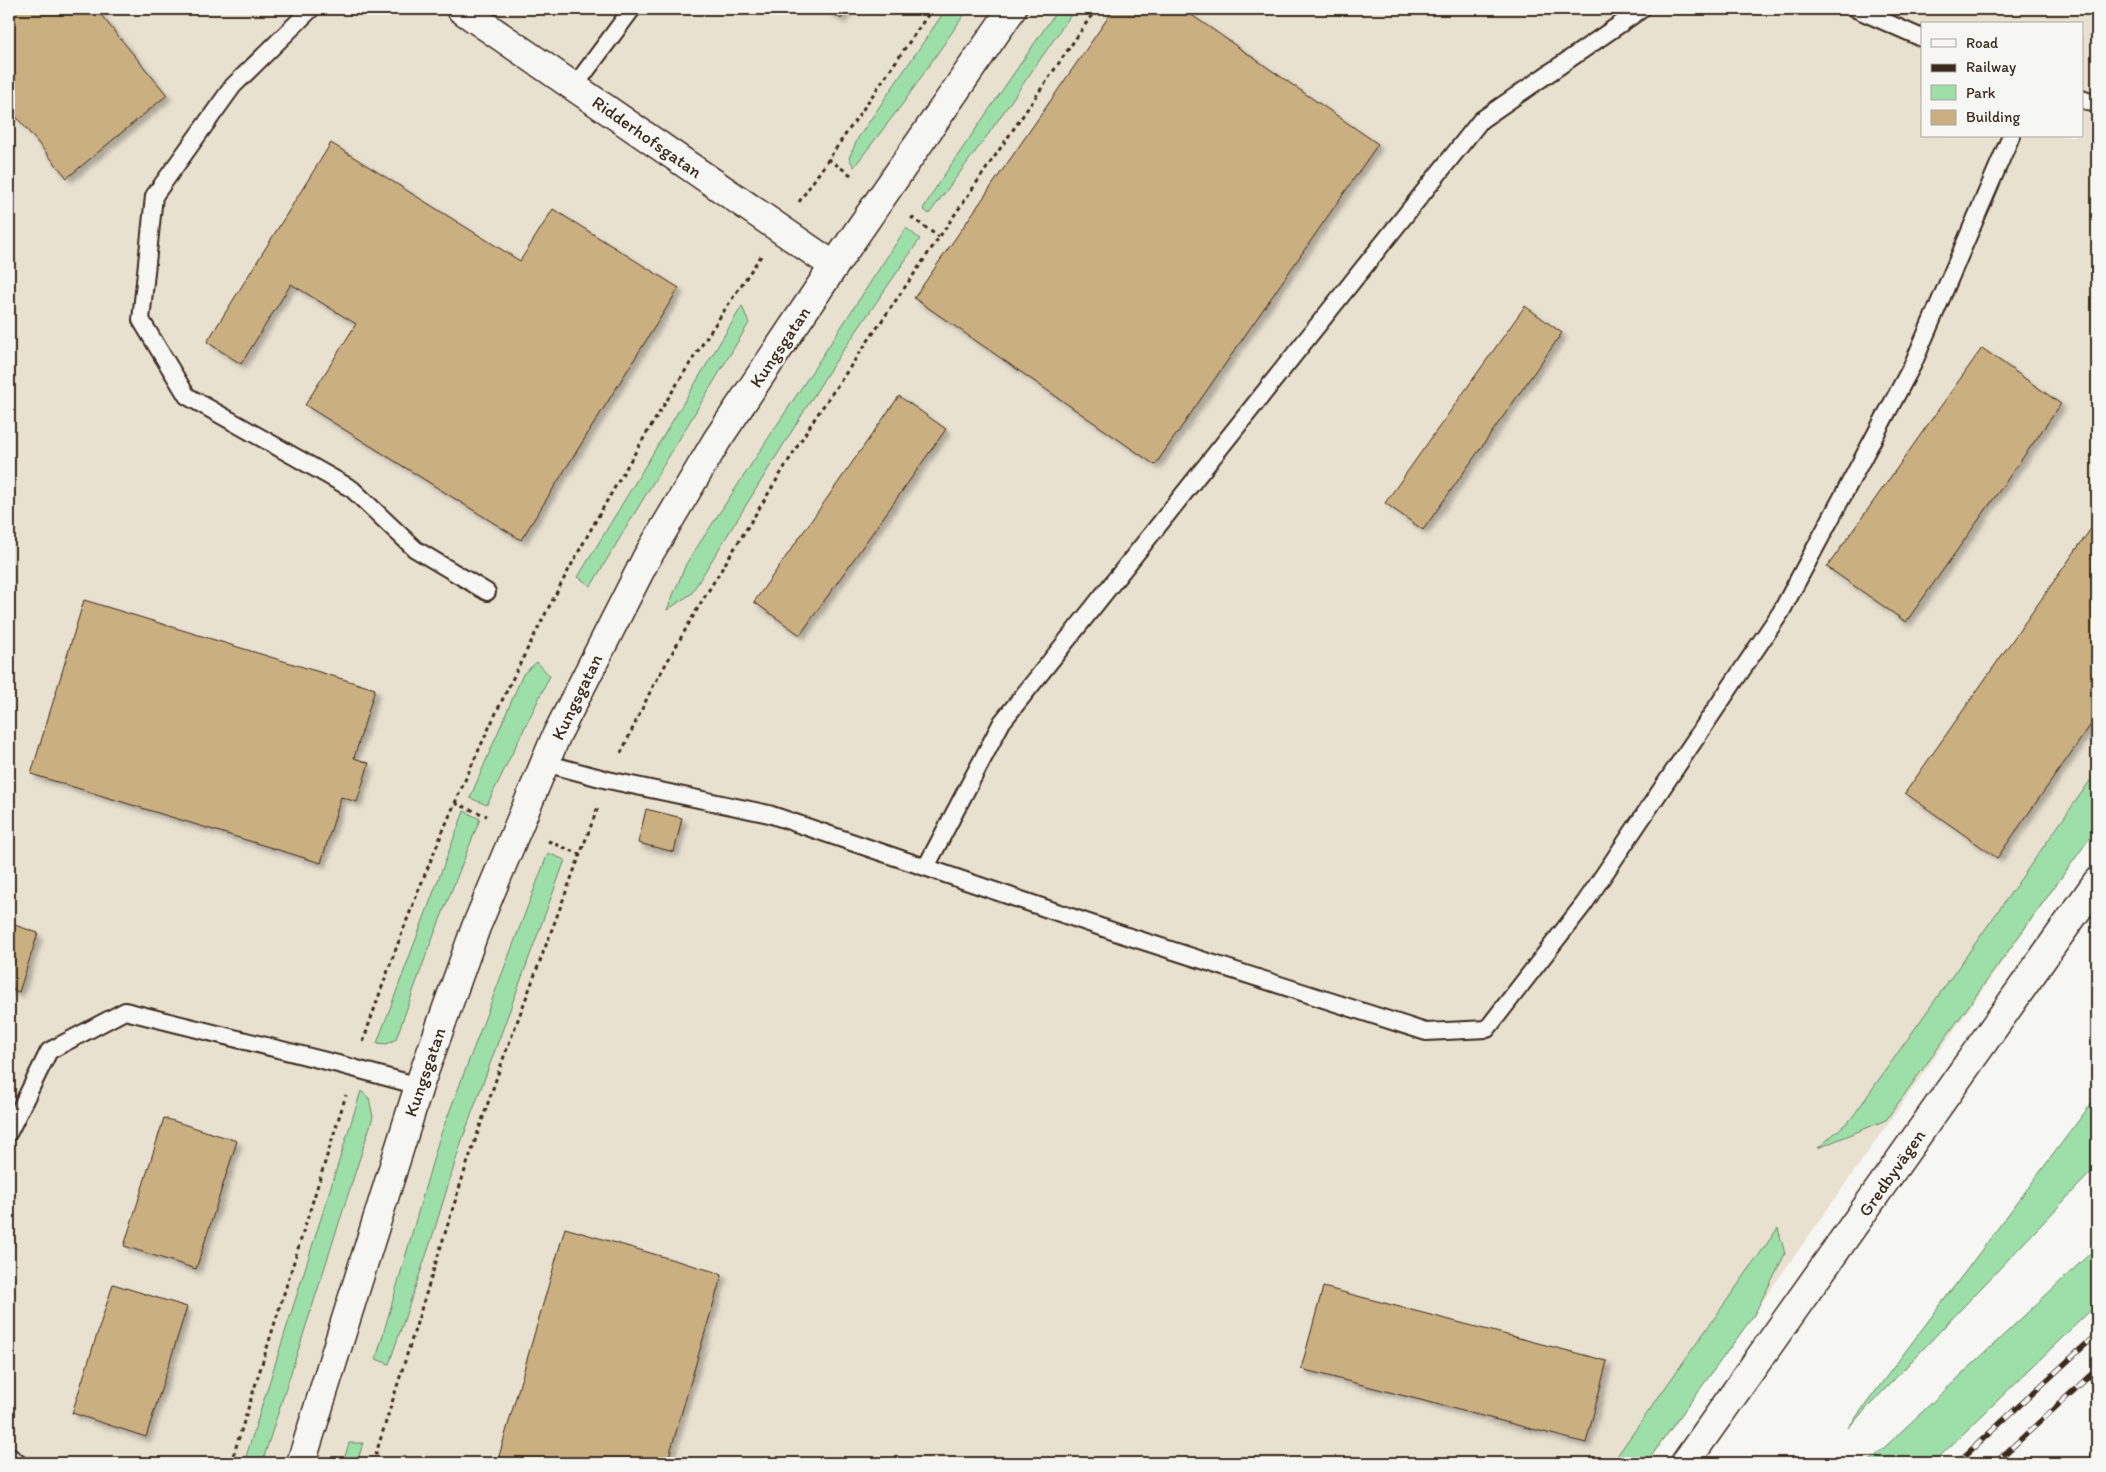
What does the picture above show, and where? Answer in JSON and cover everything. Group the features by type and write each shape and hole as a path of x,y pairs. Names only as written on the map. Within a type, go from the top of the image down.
{"main road":[{"name":"Ridderhofsgatan","path":"461,9 834,266"},
{"name":"Kungsgatan","path":"301,1463 419,1086 476,927 558,734 646,559 717,440 834,266 1012,9"},
{"name":"Gredbyvägen","path":"1685,1463 2097,882"}],"lane":[{"path":"311,9 233,86 154,196 141,320 187,396 352,489 415,549 487,592"},
{"path":"574,87 632,9"},
{"path":"926,866 1002,722 1482,120 1642,9"},
{"path":"1856,9 1921,38"},
{"path":"2084,100 2097,105"},
{"path":"545,763 608,780 769,814 1134,938 1426,1032 1487,1029 1584,904 1781,612 1913,364 2010,138"},
{"path":"9,1132 49,1051 125,1011 419,1086"},
{"path":"9,1456 18,1463"}],"path":[{"path":"231,1463 354,1069 382,986 420,886 506,689 607,499 662,407 720,317 932,9"},
{"path":"373,1463 463,1176 502,1062 608,780 651,690 699,606 813,421 1096,9"}],"shaded area":[{"path":"9,9 2097,9 2097,828 1648,1463 9,1463"}],"green space":[{"path":"946,9 968,9 904,102 854,167 849,158 858,138"},
{"path":"1058,9 1075,9 987,136 929,214 923,209 938,184"},
{"path":"906,228 920,239 829,371 691,594 667,610 686,564"},
{"path":"742,306 749,323 591,586 578,577"},
{"path":"537,662 550,676 487,805 470,798 523,674"},
{"path":"2097,771 2097,828 1886,1120 1818,1148 1851,1119"},
{"path":"464,811 480,819 428,950 396,1039 387,1044 377,1043"},
{"path":"548,853 565,860 462,1140 431,1241 389,1364 376,1359 439,1139"},
{"path":"361,1091 369,1098 373,1117 262,1463 244,1463"},
{"path":"2097,1096 2097,1166 1848,1428"},
{"path":"1778,1228 1785,1254 1754,1315 1646,1463 1612,1463"},
{"path":"2097,1247 2097,1304 1933,1463 1868,1463"},
{"path":"349,1443 363,1443 357,1463 343,1463"}],"building":[{"path":"9,9 96,9 167,95 67,178 9,108"},
{"path":"826,9 847,9 841,19"},
{"path":"1114,9 1183,9 1378,144 1155,465 914,298"},
{"path":"331,143 520,261 553,209 679,288 521,540 305,405 356,324 291,284 241,364 207,342"},
{"path":"1525,306 1562,333 1423,530 1385,503"},
{"path":"1982,348 2061,404 1906,622 1827,567"},
{"path":"899,396 946,429 800,635 754,602"},
{"path":"2097,520 2097,716 1997,858 1905,793"},
{"path":"84,600 375,689 354,758 369,763 357,802 341,797 321,863 31,774"},
{"path":"646,809 682,818 674,852 638,843"},
{"path":"9,923 38,933 19,992 9,989"},
{"path":"164,1118 237,1141 196,1269 124,1246"},
{"path":"565,1228 722,1274 667,1463 497,1463"},
{"path":"113,1284 187,1307 146,1437 72,1413"},
{"path":"1323,1287 1607,1361 1586,1443 1301,1369"}],"railway":[{"path":"1957,1463 2097,1334"},
{"path":"1995,1463 2097,1369"}]}
